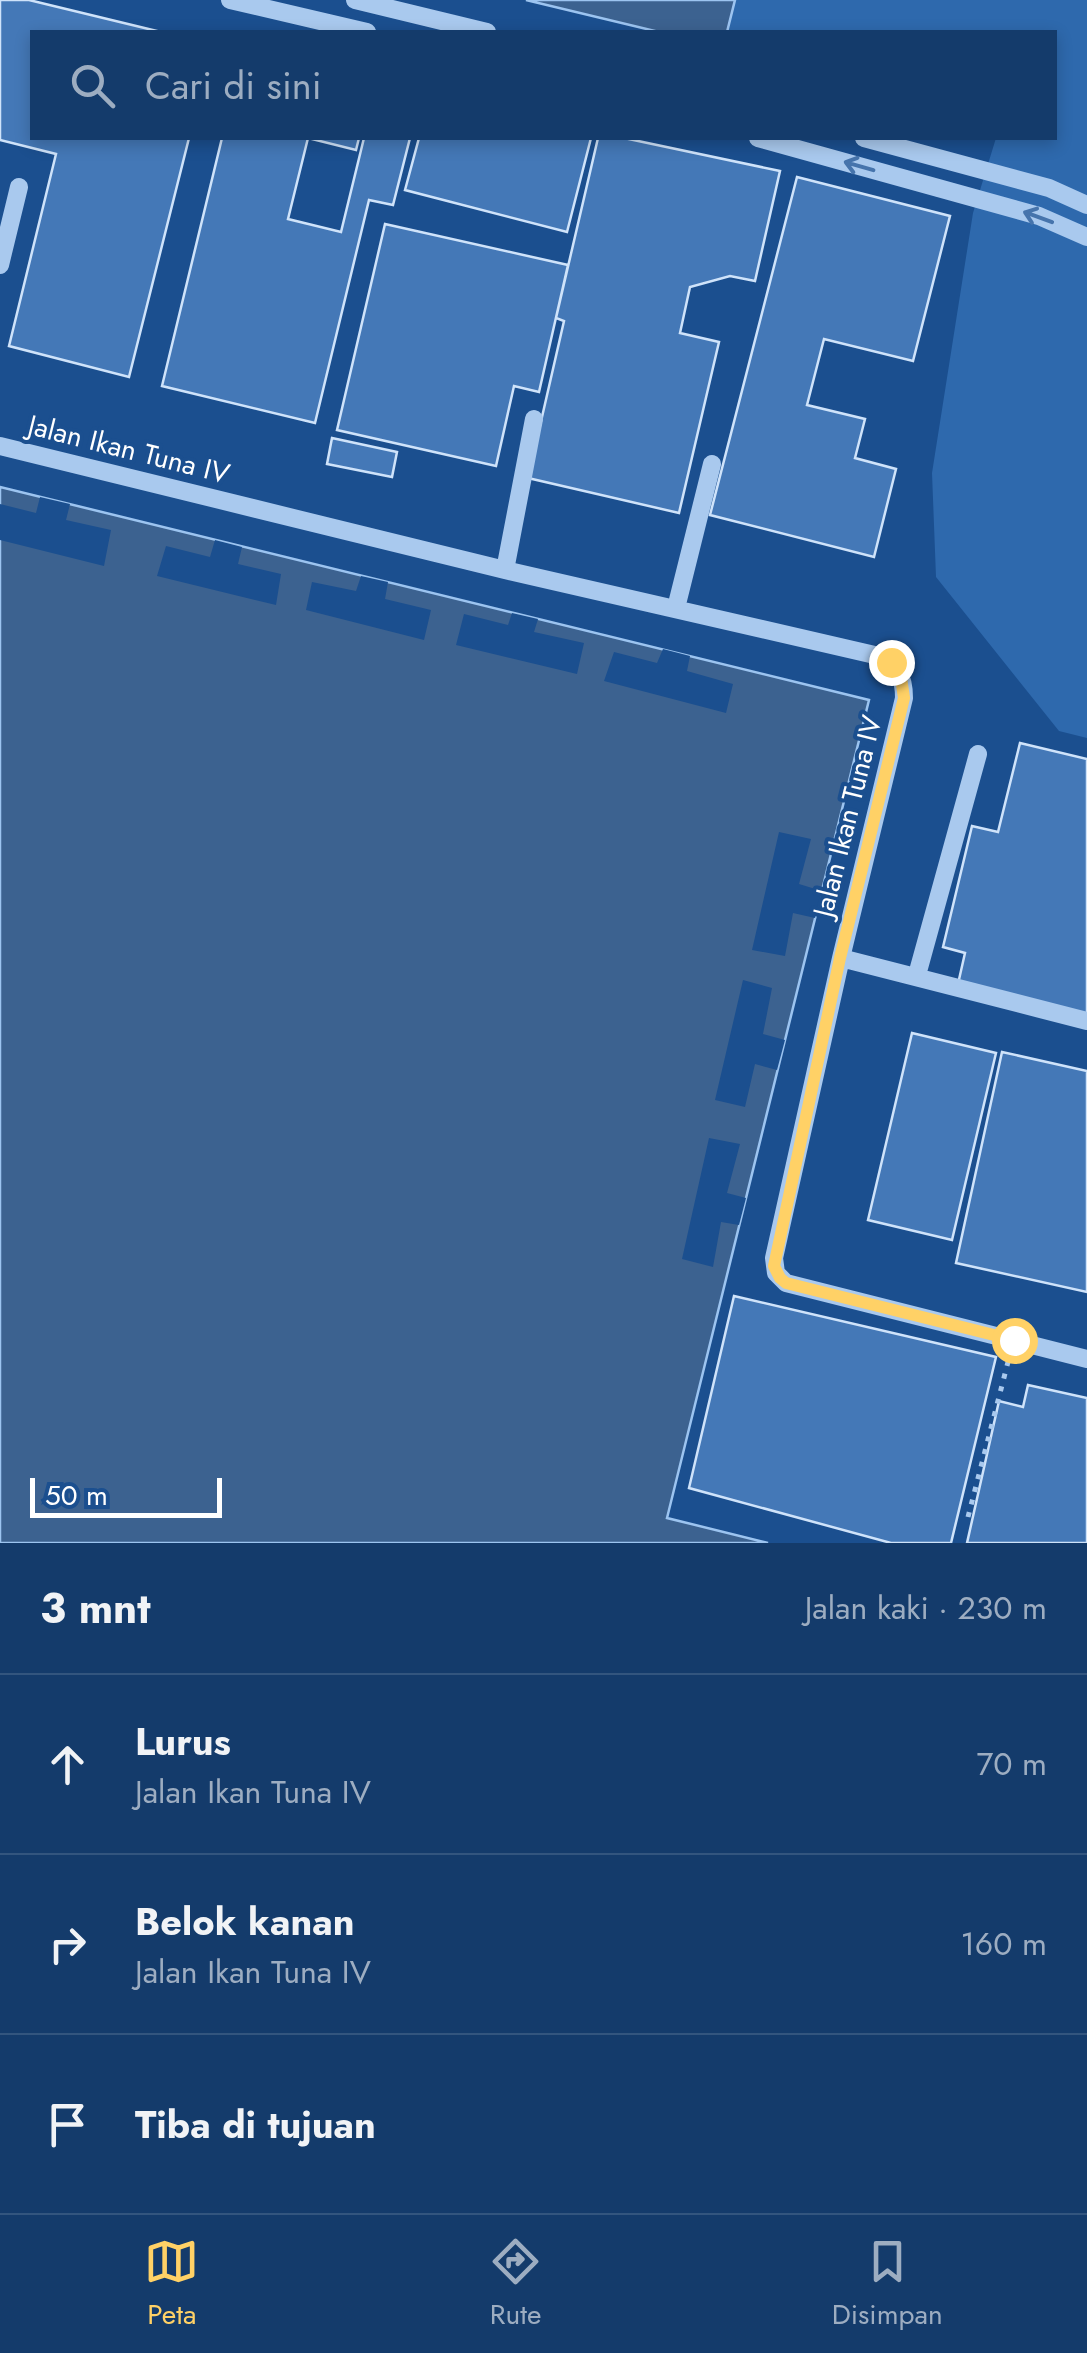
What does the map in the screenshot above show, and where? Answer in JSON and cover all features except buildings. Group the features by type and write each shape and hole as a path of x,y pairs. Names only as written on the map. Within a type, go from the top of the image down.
{"lane":[{"path":"230,0 358,30"},
{"path":"354,0 479,30"},
{"path":"765,140 1039,216 1087,237"},
{"path":"871,140 1049,188 1087,205"},
{"path":"919,182 926,155"},
{"path":"0,265 19,188"},
{"path":"505,570 534,419"},
{"name":"Jalan Ikan Tuna IV","path":"0,446 505,570 879,656 891,662 900,671 904,698 840,958 774,1258 776,1272 786,1283 1087,1359"},
{"path":"676,608 712,464"},
{"path":"917,975 978,754"},
{"path":"840,958 1087,1021"}],"path":[{"path":"968,1517 1014,1340"}],"shaded area":[{"path":"526,0 735,0 728,30 651,30"},
{"path":"735,0 1087,0 1087,738 1059,731 936,577 932,473 973,213 995,140 1057,140 1057,30 728,30"},
{"path":"0,487 869,700 667,1518 768,1543 0,1543"}],"pier":[{"path":"40,497 70,504 66,520 111,530 104,566 0,540 0,504 36,513"},
{"path":"215,540 242,547 238,564 281,574 276,605 157,576 166,546 210,557"},
{"path":"361,576 388,582 385,599 431,610 424,640 306,610 312,582 356,591"},
{"path":"512,613 538,619 534,632 584,643 577,674 456,645 464,614 508,625"},
{"path":"663,649 690,656 687,671 733,684 726,713 604,681 614,652 657,663"},
{"path":"779,832 811,839 799,884 822,891 815,918 793,913 785,956 752,950"},
{"path":"743,980 772,988 763,1034 785,1040 777,1070 755,1064 745,1107 715,1100"},
{"path":"709,1138 740,1144 727,1193 746,1198 739,1225 721,1222 713,1267 682,1259"}],"route":[{"path":"891,662 900,671 904,698 840,958 774,1266 786,1283 1014,1340"}]}
